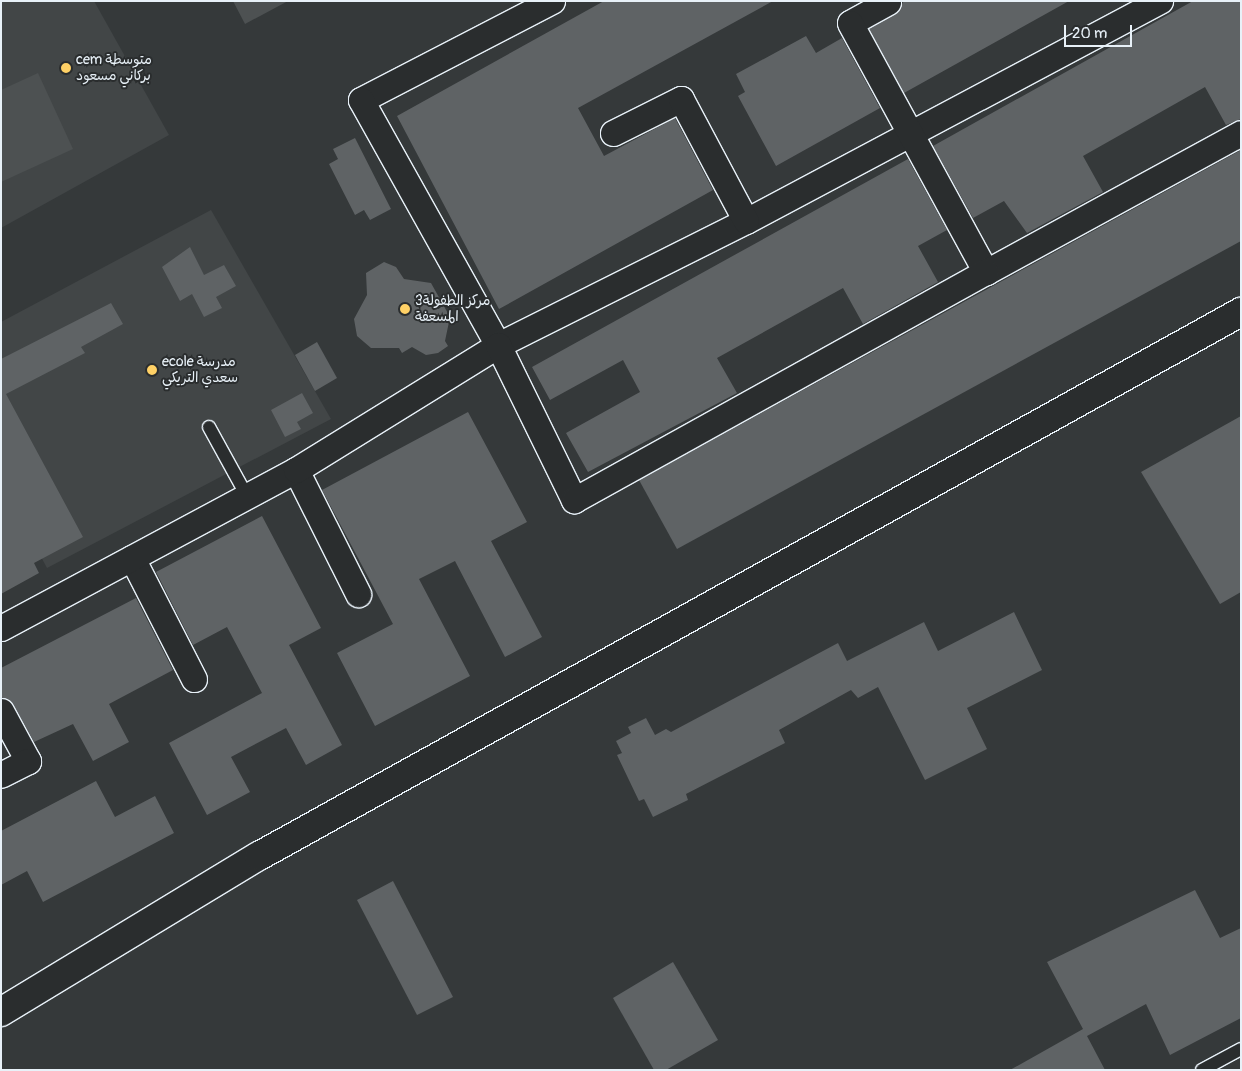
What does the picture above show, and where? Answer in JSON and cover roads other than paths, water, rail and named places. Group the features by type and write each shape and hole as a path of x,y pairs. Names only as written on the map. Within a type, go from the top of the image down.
{"street":[{"path":"552,1 361,100 498,344 574,500 1241,133"},
{"path":"1,628 296,470 498,344 746,221 1160,1"},
{"path":"888,2 850,23 986,272"},
{"path":"613,133 681,99 746,221"},
{"path":"1,1012 259,856 1241,312"},
{"path":"296,470 358,594"},
{"path":"132,558 194,679"},
{"path":"1,710 28,761 1,775"}],"lane":[{"path":"208,427 247,496"},
{"path":"1202,1070 1241,1049"}],"place":[{"name":"cem متوسطة بركاني مسعود","path":"66,68"},
{"name":"3مركز الطفولة المسعفة","path":"405,309"},
{"name":"ecole مدرسة سعدي التريكي","path":"152,370"}]}
